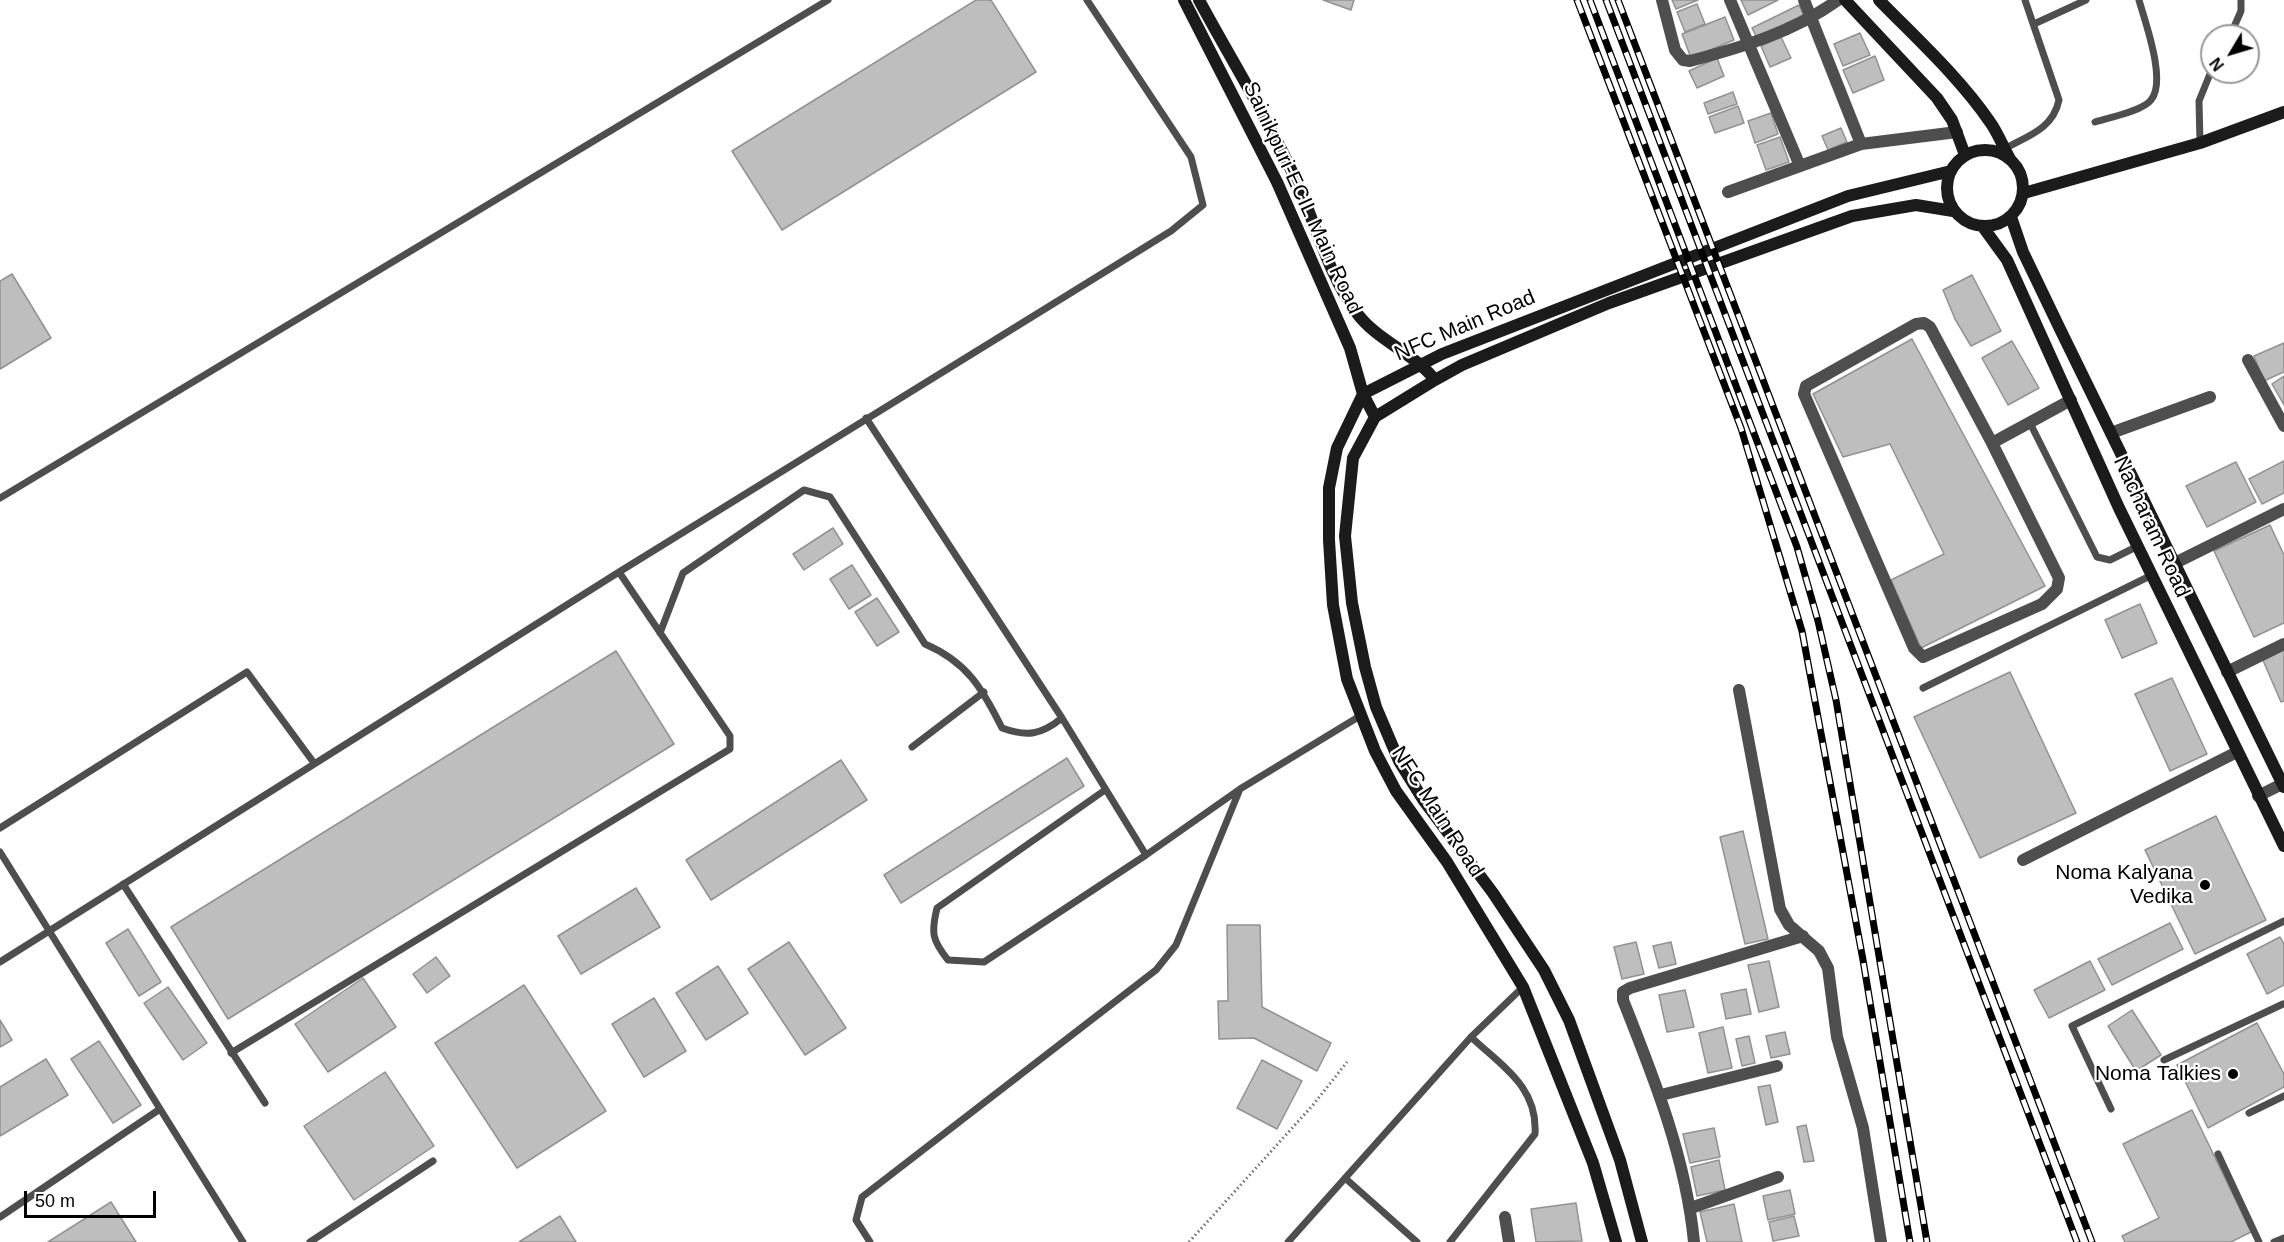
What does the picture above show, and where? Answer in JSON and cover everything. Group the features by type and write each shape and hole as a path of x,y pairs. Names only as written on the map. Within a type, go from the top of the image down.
{"main road":[{"name":"Sainikpuri-ECIL Main Road","path":"1184,0 1277,182 1350,348 1363,394 1375,417"},
{"name":"Sainikpuri-ECIL Main Road","path":"1199,0 1294,175 1338,285 1357,314 1382,338 1422,363"},
{"path":"1845,0 1937,98 1957,132 1965,155"},
{"path":"1879,0 1943,65 1979,107 1991,123 2019,173 2024,193 2011,217 1993,225 1971,224 1953,211 1947,192 1951,171 1965,155 1984,150 2007,154"},
{"path":"2024,193 2200,143 2284,112"},
{"name":"NFC Main Road","path":"1616,1242 1593,1163 1523,987 1446,862 1396,791 1360,716 1347,679 1333,605 1329,488 1337,448 1363,394 1422,363 1604,289 1848,196 1951,171"},
{"name":"NFC Main Road","path":"1642,1242 1620,1160 1564,1010 1544,970 1424,801 1399,761 1376,706 1365,667 1352,603 1345,536 1353,458 1375,417 1435,380 1462,365 1610,303 1771,242 1852,216 1885,208 1917,205 1953,211"},
{"name":"Nacharam Road","path":"2011,217 2023,252 2173,564 2283,784"},
{"name":"Nacharam Road","path":"1983,226 2007,260 2138,546 2284,846"},
{"path":"1422,363 1435,380"},
{"path":"2070,397 2088,384"}],"street":[{"path":"1662,0 1675,50 1683,60 1690,61 1750,45 1811,19 1838,0"},
{"path":"1730,0 1800,166"},
{"path":"1804,0 1861,144"},
{"path":"1728,192 1861,144 1957,132"},
{"path":"1924,323 1930,327 1992,443 2060,582 2051,597 2042,604 1923,657 1914,648 1846,495 1804,394 1806,386 1916,324 1924,323"},
{"path":"2248,360 2283,423"},
{"path":"1992,443 2030,423 2070,397"},
{"path":"2111,433 2210,397"},
{"path":"2173,564 2284,509"},
{"path":"2227,672 2284,644"},
{"path":"1739,690 1780,909 1790,925 1819,951 1828,968 1837,1037 1863,1128 1881,1242"},
{"path":"2023,860 2237,752"},
{"path":"2258,795 2283,784"},
{"path":"1694,1242 1691,1208 1661,1095 1623,1000 1623,992 1803,936"},
{"path":"1661,1095 1777,1066"},
{"path":"1691,1208 1778,1177"},
{"path":"1505,1217 1509,1242"}],"lane":[{"path":"0,498 828,0"},
{"path":"0,962 619,572 1171,231 1203,205 1191,157 1087,0"},
{"path":"2007,154 2045,128 2056,114 2059,100 2025,0"},
{"path":"2034,24 2086,0"},
{"path":"2095,122 2144,106 2151,100 2156,90 2151,44 2139,0"},
{"path":"2235,24 2241,11 2241,0"},
{"path":"2200,143 2199,101 2206,84"},
{"path":"866,418 1062,718 1146,855"},
{"path":"2030,423 2097,557 2110,560 2138,546"},
{"path":"660,633 683,573 804,490 830,497 925,644 946,653 966,670 984,692 1002,728 1022,735 1049,728 1062,718"},
{"path":"231,1053 730,749 730,736 619,572"},
{"path":"1923,688 2152,575"},
{"path":"0,828 247,672 314,763"},
{"path":"912,747 984,692"},
{"path":"1105,790 937,908 932,929 937,946 948,960 984,962 1146,855 1240,789 1360,716"},
{"path":"870,1242 856,1220 862,1197 1156,970 1176,945 1240,789"},
{"path":"0,852 243,1242"},
{"path":"123,884 265,1103"},
{"path":"2111,1109 2072,1026 2284,921"},
{"path":"1288,1242 1472,1037 1523,987"},
{"path":"2164,1060 2284,1004"},
{"path":"1450,1242 1534,1134 1536,1115 1531,1099 1517,1081 1472,1037"},
{"path":"2249,1113 2284,1096"},
{"path":"0,1217 160,1109"},
{"path":"2218,1154 2259,1242"},
{"path":"310,1242 433,1161"},
{"path":"1344,1179 1417,1242"},
{"path":"2274,1242 2284,1238"}],"path":[{"path":"1189,1242 1305,1113 1347,1062"}],"building":[{"path":"976,0 991,0 1036,72 782,230 732,151"},
{"path":"1323,0 1354,0 1351,10"},
{"path":"1672,0 1698,0 1676,9"},
{"path":"1741,0 1778,0 1748,15"},
{"path":"1697,4 1705,24 1685,32 1677,12"},
{"path":"1799,5 1804,16 1757,38 1752,28"},
{"path":"1725,17 1734,40 1691,58 1682,34"},
{"path":"1860,33 1870,55 1843,66 1834,44"},
{"path":"1781,37 1791,58 1770,67 1761,46"},
{"path":"1875,56 1884,80 1853,93 1843,70"},
{"path":"1717,58 1724,76 1697,88 1689,71"},
{"path":"1733,92 1737,104 1708,114 1704,103"},
{"path":"1738,106 1744,123 1715,133 1709,117"},
{"path":"1771,113 1778,134 1755,143 1748,121"},
{"path":"1841,128 1847,142 1828,150 1822,136"},
{"path":"1780,137 1789,162 1766,170 1757,145"},
{"path":"12,274 51,338 0,369 0,281"},
{"path":"1972,275 2001,331 1971,346 1955,319 1943,290"},
{"path":"1912,339 2045,586 1921,648 1891,580 1944,554 1890,444 1843,457 1813,394"},
{"path":"2012,341 2039,388 2008,405 1982,358"},
{"path":"2284,343 2284,372 2264,381 2254,356"},
{"path":"2284,376 2284,405 2272,384"},
{"path":"2284,461 2284,493 2262,504 2249,479"},
{"path":"2236,462 2256,502 2207,527 2186,486"},
{"path":"2270,525 2284,555 2284,623 2254,637 2214,551"},
{"path":"833,528 843,544 804,570 793,554"},
{"path":"852,565 871,595 849,609 830,579"},
{"path":"877,598 899,632 877,646 855,612"},
{"path":"2140,604 2157,643 2122,658 2105,620"},
{"path":"2284,648 2284,701 2281,702 2262,658"},
{"path":"616,651 674,744 228,1019 171,927"},
{"path":"2010,672 2076,813 1980,858 1914,717"},
{"path":"2172,678 2207,754 2170,771 2135,694"},
{"path":"1067,758 1084,786 901,903 884,875"},
{"path":"841,760 867,800 711,900 686,860"},
{"name":"Noma Kalyana Vedika","path":"2216,816 2266,920 2195,954 2145,850"},
{"path":"1743,831 1768,939 1745,944 1720,837"},
{"path":"636,888 660,927 581,974 558,936"},
{"name":"Noma Kalyana Vedika","path":"2170,923 2183,949 2112,985 2098,959"},
{"path":"1227,925 1260,925 1262,1007 1331,1043 1317,1071 1254,1038 1219,1039 1218,1001 1228,1001"},
{"path":"128,929 161,982 139,996 106,943"},
{"path":"2280,937 2284,944 2284,985 2267,994 2247,954"},
{"path":"789,942 846,1028 805,1055 748,969"},
{"path":"1636,942 1644,974 1622,979 1614,947"},
{"path":"1671,942 1676,964 1659,968 1653,946"},
{"path":"436,957 450,976 427,993 413,974"},
{"path":"1769,961 1779,1007 1759,1012 1748,965"},
{"name":"Noma Kalyana Vedika","path":"2090,961 2105,990 2049,1018 2034,990"},
{"path":"718,966 748,1013 706,1040 676,993"},
{"path":"363,978 396,1027 328,1072 295,1024"},
{"path":"524,985 606,1111 517,1168 435,1043"},
{"path":"168,987 207,1043 183,1060 144,1003"},
{"path":"1746,989 1751,1014 1726,1019 1721,994"},
{"path":"1685,990 1694,1027 1667,1032 1659,995"},
{"path":"654,998 686,1051 644,1077 612,1024"},
{"path":"2132,1010 2161,1055 2136,1071 2108,1026"},
{"path":"0,1020 12,1040 0,1047"},
{"path":"2257,1023 2284,1074 2284,1087 2208,1128 2177,1065"},
{"path":"1723,1027 1732,1068 1708,1073 1699,1033"},
{"path":"1785,1032 1790,1054 1771,1058 1766,1036"},
{"path":"1749,1036 1755,1063 1742,1066 1736,1039"},
{"path":"99,1041 141,1105 113,1123 71,1059"},
{"path":"46,1059 68,1095 0,1136 0,1087"},
{"path":"1262,1060 1302,1081 1277,1129 1237,1108"},
{"path":"385,1072 434,1146 354,1200 304,1126"},
{"path":"1770,1085 1778,1122 1766,1125 1758,1087"},
{"path":"2192,1110 2251,1232 2231,1242 2125,1242 2122,1236 2159,1218 2123,1144"},
{"path":"1806,1125 1814,1161 1804,1162 1797,1127"},
{"path":"1714,1128 1720,1157 1690,1163 1683,1134"},
{"path":"1719,1160 1725,1190 1697,1196 1691,1167"},
{"path":"1790,1190 1795,1214 1768,1220 1763,1196"},
{"path":"111,1202 136,1242 48,1242"},
{"path":"1576,1203 1582,1241 1536,1242 1531,1209"},
{"path":"1734,1204 1742,1242 1707,1242 1700,1212"},
{"path":"560,1216 576,1242 519,1242"},
{"path":"1794,1216 1799,1236 1773,1241 1769,1222"}],"railway":[{"path":"1577,0 1741,428 1802,631 1863,960 1910,1242"},
{"path":"1590,0 1797,547 1818,621 1836,700 1927,1242"},
{"path":"1606,0 2077,1242"},
{"path":"1618,0 2092,1242"}],"place":[{"name":"Noma Kalyana Vedika","path":"2205,885"},
{"name":"Noma Talkies","path":"2233,1074"}]}
